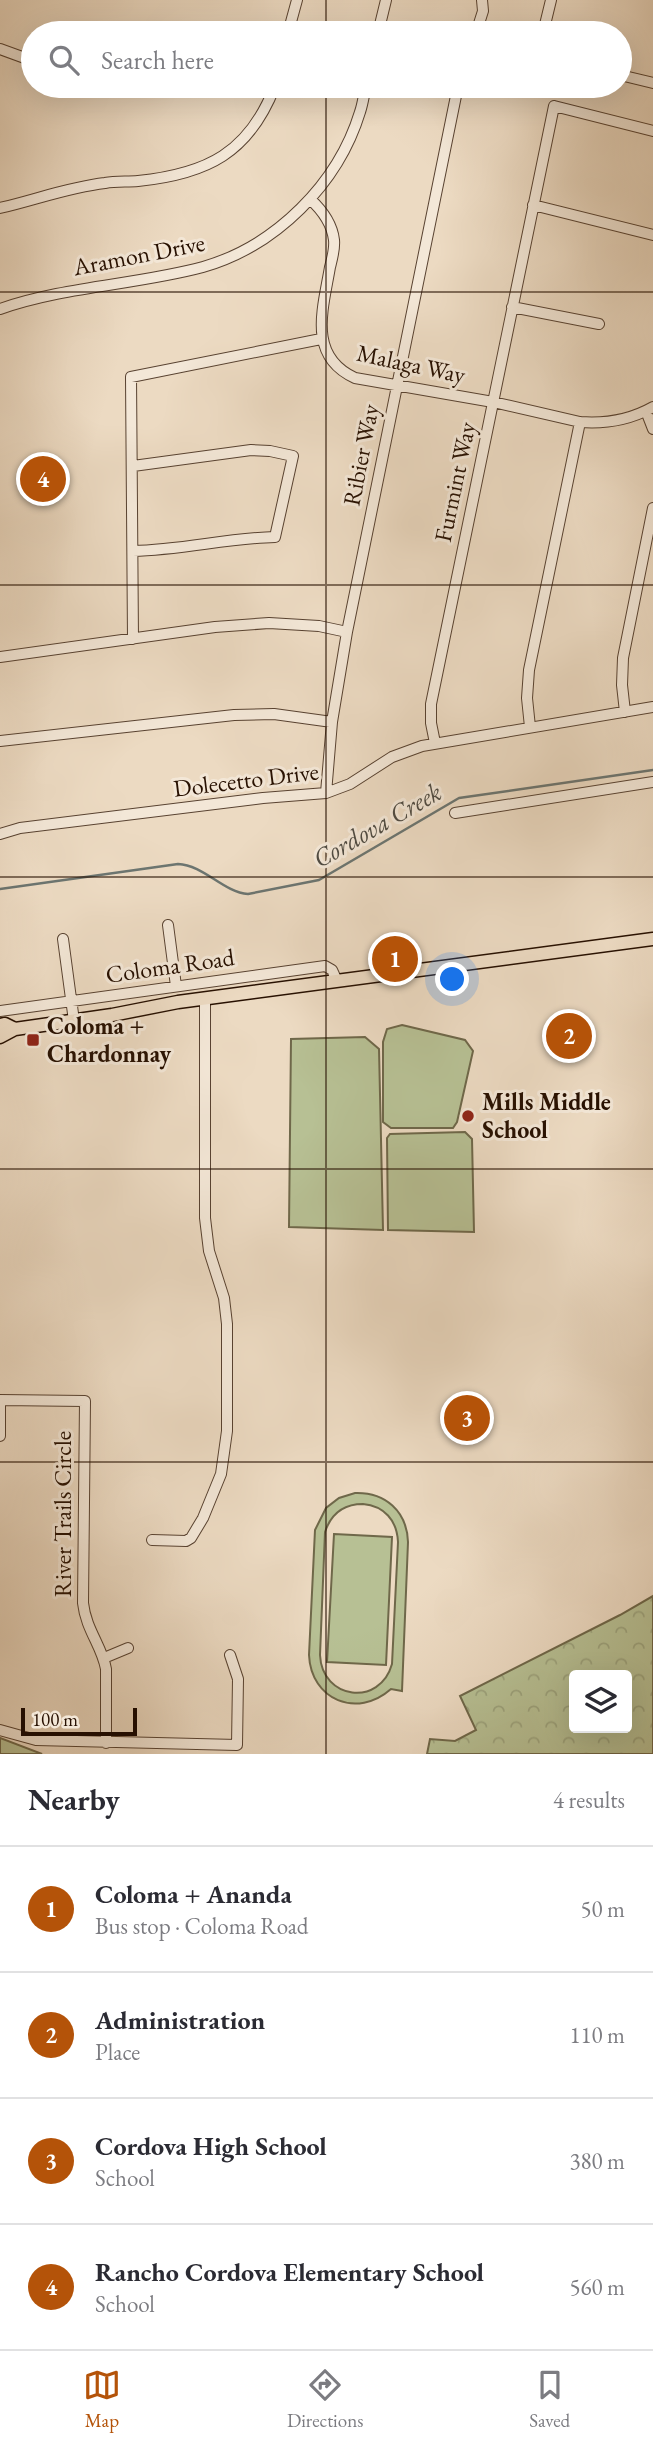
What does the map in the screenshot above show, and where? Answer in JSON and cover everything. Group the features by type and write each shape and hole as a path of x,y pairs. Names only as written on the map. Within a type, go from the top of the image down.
{"main road":[{"name":"Coloma Road","path":"0,1034 5,1024 15,1029 205,999 653,939"}],"street":[{"path":"291,21 297,0"},
{"path":"381,21 386,0"},
{"path":"480,21 483,11 482,0"},
{"path":"546,21 551,0"},
{"path":"0,49 21,57"},
{"path":"632,78 653,83"},
{"path":"0,208 32,198 105,183 140,181 199,169 225,157 258,122 269,98"},
{"name":"Aramon Drive","path":"0,309 57,292 205,266 258,242 286,222 310,199 337,161 352,132 364,98"},
{"name":"Ribier Way","path":"326,793 331,722 347,632 456,98"},
{"name":"Furmint Way","path":"435,743 431,704 554,106 653,131"},
{"path":"133,639 131,377 321,339 323,307 335,244 326,215 310,199"},
{"path":"533,205 653,235"},
{"path":"512,307 599,324"},
{"name":"Malaga Way","path":"321,339 330,361 347,374 397,386 493,402 580,422 612,422 650,409"},
{"path":"650,409 653,429"},
{"path":"530,727 527,698 529,670 580,422"},
{"path":"133,466 251,450 293,456 275,537 236,538 198,547 133,551"},
{"path":"625,712 623,658 653,508"},
{"path":"0,657 215,626 268,622 319,626 347,632"},
{"name":"Dolecetto Drive","path":"0,834 20,828 326,793 351,784 393,757 435,743 653,708"},
{"path":"0,741 234,715 274,714 331,722"},
{"path":"455,813 653,782"},
{"path":"168,925 176,986"},
{"path":"63,939 74,1021"},
{"name":"Coloma Road","path":"0,1011 325,966 332,970 337,981"},
{"path":"152,1540 186,1541 191,1538 203,1518 221,1474 227,1432 227,1324 224,1298 209,1251 205,1218 205,999"},
{"name":"River Trails Circle","path":"0,1436 0,1400 85,1401 83,1603 88,1626 104,1658 106,1669 106,1743"},
{"path":"104,1658 128,1648"},
{"path":"0,1730 36,1740 237,1745 237,1679 230,1655"}],"green space":[{"path":"402,1025 465,1040 473,1051 457,1122 453,1128 391,1128 383,1122 383,1042 387,1029"},
{"path":"365,1037 379,1049 383,1230 289,1227 291,1039"},
{"path":"465,1132 472,1139 474,1232 388,1230 387,1138 390,1134"},
{"path":"355,1493 385,1500 399,1513 407,1531 402,1691 391,1689 364,1703 338,1700 327,1693 318,1684 309,1655 315,1530 326,1508 339,1498","holes":["356,1504 370,1505 388,1516 397,1534 392,1664 386,1678 376,1687 364,1692 352,1692 340,1689 330,1681 323,1670 320,1655 325,1532 331,1520 344,1508"]},
{"path":"334,1534 392,1537 386,1665 327,1662"},
{"path":"653,1596 653,1754 427,1754 430,1739 455,1741 476,1730 460,1696"},
{"path":"0,1738 42,1754 0,1754"}],"waterway":[{"name":"Cordova Creek","path":"0,889 178,864 187,865 230,889 248,894 319,880 459,798 653,770"}],"place":[{"name":"Rancho Cordova Elementary School","path":"43,479"},
{"name":"Coloma + Ananda","path":"395,959"},
{"name":"Administration","path":"569,1036"},
{"name":"Coloma + Chardonnay","path":"33,1040"},
{"name":"Mills Middle School","path":"468,1116"},
{"name":"Cordova High School","path":"467,1418"}]}
